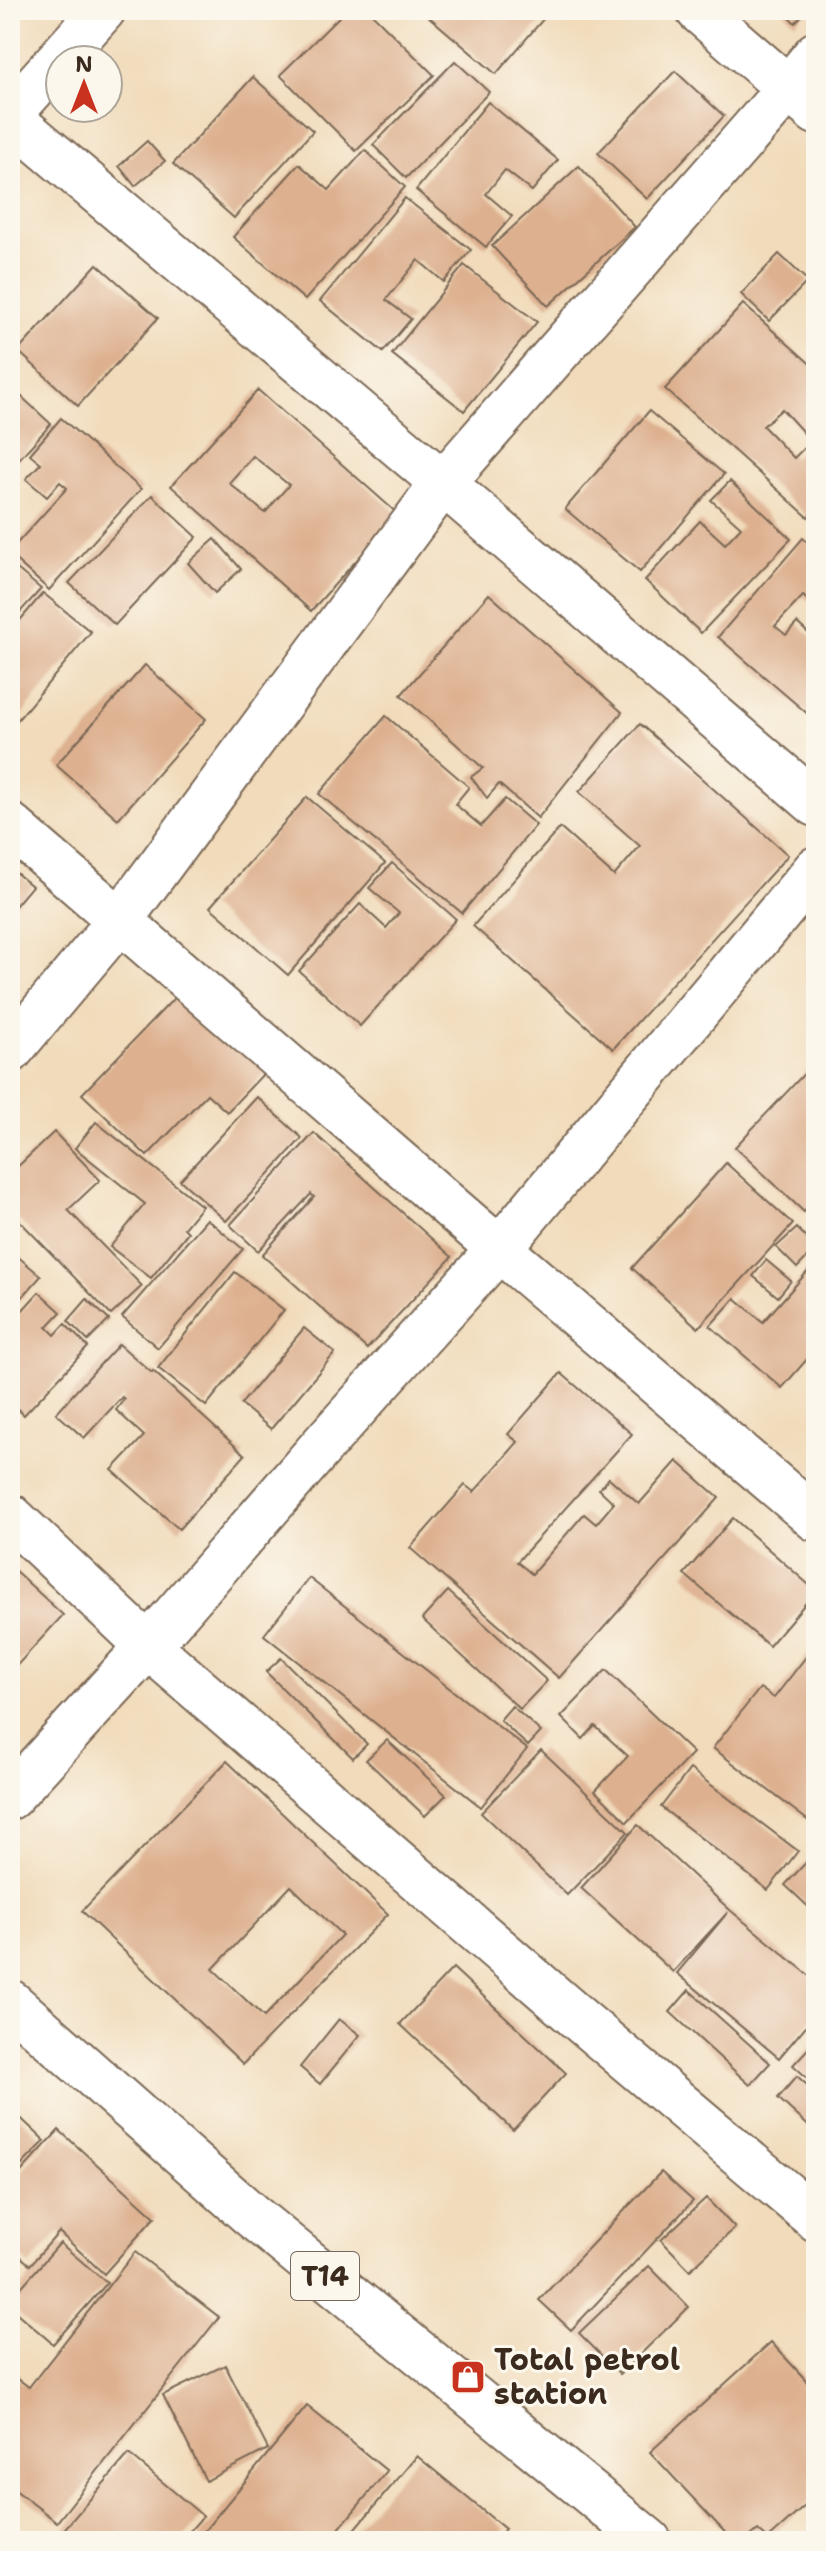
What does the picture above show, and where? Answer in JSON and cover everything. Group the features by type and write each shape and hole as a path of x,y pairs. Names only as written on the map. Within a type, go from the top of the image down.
{"main road":[{"path":"103,10 10,116 816,804"},
{"path":"698,10 802,101"},
{"path":"10,1051 120,920 443,483 802,101 816,54"},
{"path":"10,825 816,1519"},
{"path":"10,1797 148,1646 499,1249 816,869"},
{"path":"10,1516 148,1646 579,2019 816,2219"},
{"name":"T14","path":"10,2002 251,2215 649,2541"}],"building":[{"path":"346,10 368,10 434,75 356,151 280,75"},
{"path":"421,10 551,10 496,74"},
{"path":"782,10 807,10 795,23"},
{"path":"455,61 489,92 406,178 373,145"},
{"path":"675,71 724,116 647,199 598,153"},
{"path":"253,77 313,131 234,218 173,164"},
{"path":"488,102 558,160 532,191 505,170 486,194 512,216 486,247 416,190"},
{"path":"147,141 165,161 135,186 119,166"},
{"path":"365,150 405,187 305,300 233,237 299,164 329,190"},
{"path":"579,166 635,227 548,306 492,246"},
{"path":"405,198 471,250 444,282 418,260 386,300 411,319 383,352 320,301"},
{"path":"779,254 808,281 769,321 741,294"},
{"path":"97,264 158,318 78,406 18,351"},
{"path":"464,265 537,322 464,411 392,354"},
{"path":"743,304 816,369 816,508 808,517 665,389","holes":["782,409 811,441 794,458 763,426"]},
{"path":"10,386 51,424 10,469"},
{"path":"258,390 398,514 311,611 171,486","holes":["253,456 289,485 265,513 229,483"]},
{"path":"649,411 724,474 640,572 565,509"},
{"path":"61,418 141,489 49,590 10,555 10,551 67,488 60,482 47,497 26,479 41,463 30,454"},
{"path":"730,481 791,539 701,633 645,580 700,521 725,544 741,527 711,500"},
{"path":"152,495 197,537 115,625 69,583"},
{"path":"803,538 816,550 816,607 803,596 775,626 786,635 797,623 816,640 816,721 718,637"},
{"path":"215,539 241,569 215,593 188,563"},
{"path":"10,563 41,589 10,623"},
{"path":"43,593 91,632 10,729 10,632"},
{"path":"489,594 622,712 538,818 499,784 487,798 471,777 483,768 401,695"},
{"path":"145,665 206,719 118,819 56,765"},
{"path":"386,716 469,787 455,804 481,826 505,799 536,825 462,913 319,794"},
{"path":"640,724 788,855 613,1049 473,926 560,828 614,876 640,846 579,792"},
{"path":"307,797 385,863 288,975 210,907"},
{"path":"392,863 456,919 360,1026 299,971 360,904 386,928 399,913 369,888"},
{"path":"10,868 32,886 10,912"},
{"path":"181,991 266,1071 227,1112 207,1094 147,1156 82,1094"},
{"path":"816,1061 816,1199 804,1212 735,1147"},
{"path":"257,1097 302,1138 226,1221 180,1180"},
{"path":"96,1122 202,1206 184,1228 188,1232 151,1278 110,1247 145,1204 75,1148"},
{"path":"54,1132 100,1180 68,1210 142,1286 111,1315 10,1211 10,1174"},
{"path":"314,1133 452,1257 367,1349 262,1255 314,1197 311,1194 258,1251 230,1225"},
{"path":"726,1163 793,1224 698,1328 632,1268"},
{"path":"207,1219 243,1249 158,1348 122,1317"},
{"path":"797,1228 816,1248 797,1268 776,1247"},
{"path":"10,1250 41,1276 10,1311"},
{"path":"766,1260 791,1281 778,1297 753,1276"},
{"path":"816,1262 816,1349 782,1388 710,1326 735,1298 763,1322"},
{"path":"235,1272 284,1310 206,1406 158,1368"},
{"path":"39,1292 61,1312 47,1327 55,1335 65,1324 88,1347 24,1415 10,1402 10,1324"},
{"path":"87,1299 109,1320 88,1341 68,1321"},
{"path":"304,1328 335,1353 271,1429 241,1404"},
{"path":"119,1344 245,1455 179,1529 112,1470 144,1436 116,1410 124,1399 122,1397 84,1438 56,1413"},
{"path":"561,1373 632,1434 517,1562 532,1574 584,1514 596,1524 614,1503 599,1489 609,1478 639,1504 677,1461 719,1498 559,1678 410,1548 465,1485 474,1492 518,1442 508,1434"},
{"path":"733,1518 816,1591 769,1646 684,1574"},
{"path":"10,1566 63,1615 10,1673"},
{"path":"309,1578 527,1749 481,1807 264,1635"},
{"path":"448,1591 547,1681 520,1709 422,1619"},
{"path":"816,1644 816,1815 810,1822 713,1748 760,1688 774,1698"},
{"path":"281,1658 367,1744 353,1758 266,1672"},
{"path":"606,1670 693,1753 627,1822 595,1791 628,1756 595,1726 583,1739 561,1717"},
{"path":"512,1706 541,1732 528,1746 500,1720"},
{"path":"387,1740 446,1795 425,1816 366,1760"},
{"path":"541,1750 628,1832 567,1895 481,1813"},
{"path":"227,1761 388,1914 243,2064 82,1911","holes":["291,1886 342,1935 264,2017 213,1969"]},
{"path":"690,1769 798,1851 768,1890 661,1807"},
{"path":"638,1825 730,1910 816,1981 816,2014 779,2058 677,1973 728,1912 673,1972 581,1888"},
{"path":"812,1856 816,1859 816,1914 785,1885"},
{"path":"453,1968 566,2073 513,2130 400,2024"},
{"path":"689,1990 770,2063 750,2085 670,2012"},
{"path":"339,2019 360,2035 320,2084 300,2067"},
{"path":"816,2040 816,2086 793,2065"},
{"path":"797,2076 816,2093 816,2133 778,2098"},
{"path":"10,2108 45,2141 10,2177"},
{"path":"59,2130 155,2217 104,2274 59,2232 30,2265 10,2247 10,2184"},
{"path":"661,2172 693,2201 571,2330 539,2300"},
{"path":"706,2198 735,2228 690,2270 661,2240"},
{"path":"60,2243 107,2283 53,2344 10,2307 10,2300"},
{"path":"135,2252 219,2317 57,2522 10,2486 10,2373 29,2387"},
{"path":"649,2266 689,2307 620,2374 579,2333"},
{"path":"771,2342 816,2391 816,2496 768,2539 758,2530 745,2541 733,2541 650,2452"},
{"path":"225,2365 268,2449 206,2481 163,2395"},
{"path":"307,2406 387,2471 329,2541 292,2541 286,2536 282,2541 196,2541"},
{"path":"129,2454 203,2516 181,2541 69,2541 60,2534"},
{"path":"417,2456 505,2529 495,2541 345,2541"}],"place":[{"name":"Total petrol station","path":"468,2377"}]}
